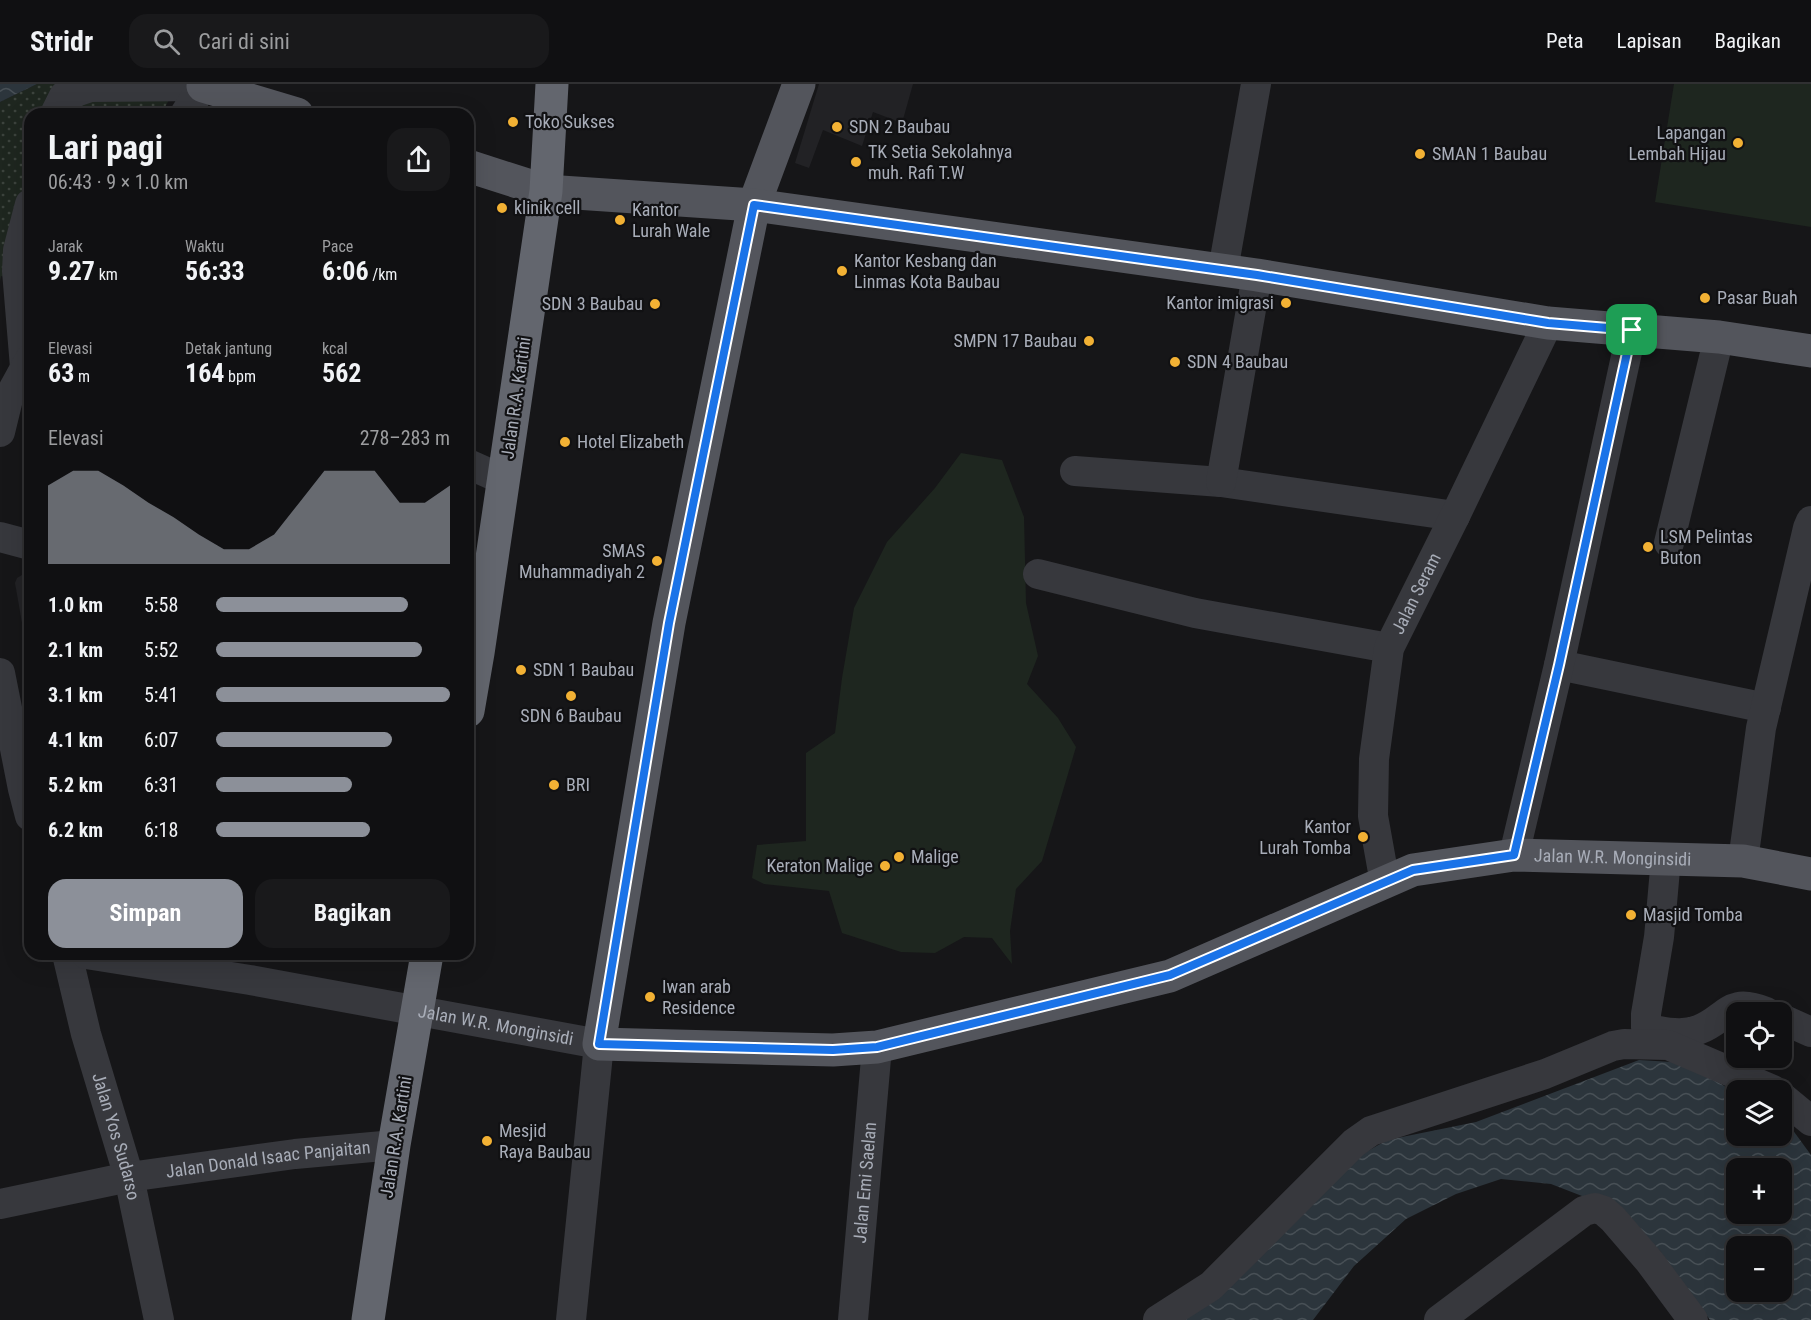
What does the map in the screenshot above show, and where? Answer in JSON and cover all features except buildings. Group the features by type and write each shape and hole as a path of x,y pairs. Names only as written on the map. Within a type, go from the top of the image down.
{"highway":[{"name":"Jalan R.A. Kartini","path":"474,645 504,480 546,191 552,84"},
{"name":"Jalan R.A. Kartini","path":"368,1320 394,1145 426,960"}],"main road":[{"path":"599,1044 669,623 754,205 800,84"},
{"path":"204,85 278,108"},
{"path":"474,168 546,191 754,205 1257,275 1548,323 1719,337 1811,351"},
{"name":"Jalan W.R. Monginsidi","path":"599,1044 833,1050 877,1047 1170,975 1413,870 1514,855 1743,861 1811,874"}],"street":[{"path":"1223,270 1256,84"},
{"path":"58,108 64,96 90,87 204,85"},
{"path":"189,108 204,85"},
{"path":"24,227 18,250 17,271 24,330"},
{"path":"1221,482 1257,275"},
{"name":"Jalan Seram","path":"1385,883 1373,807 1374,759 1389,648 1548,323"},
{"path":"1514,855 1559,665 1632,330"},
{"path":"1669,543 1719,337"},
{"path":"0,432 8,399 24,370"},
{"path":"474,467 504,480"},
{"path":"1075,471 1221,482 1455,516"},
{"path":"1743,861 1761,728 1811,521"},
{"path":"0,537 24,543"},
{"path":"1038,574 1195,614 1389,648"},
{"path":"1559,665 1766,708"},
{"path":"0,673 21,795"},
{"path":"1666,858 1659,937 1646,1014 1646,1028 1683,1033 1697,1031 1726,1012"},
{"name":"Jalan Yos Sudarso","path":"68,960 86,1034 129,1177 159,1320"},
{"name":"Jalan W.R. Monginsidi","path":"124,960 250,980 599,1044"},
{"path":"1792,1023 1811,1032"},
{"path":"571,1320 599,1044"},
{"path":"1158,1320 1211,1286 1354,1143 1371,1131 1545,1074 1613,1046 1624,1044 1668,1045 1750,1080"},
{"name":"Jalan Emi Saelan","path":"853,1320 877,1047"},
{"path":"1792,1105 1811,1121"},
{"name":"Jalan Donald Isaac Panjaitan","path":"0,1204 129,1177 295,1154 394,1145"},
{"path":"1439,1320 1584,1211 1595,1208 1604,1211 1613,1219 1650,1262 1693,1320"}],"shaded area":[{"path":"37,84 178,84 164,108 24,108 24,282 1,276 0,281 0,102"},
{"name":"SDN 2 Baubau","path":"819,84 913,84 902,123 873,112 862,146 823,130 809,168 795,163"},
{"name":"Lapangan Lembah Hijau","path":"1674,84 1811,84 1811,227 1655,202"},
{"path":"961,453 1002,460 1024,517 1026,603 1038,656 1027,684 1058,718 1076,747 1042,861 1016,889 1010,931 1012,964 992,938 964,937 935,953 901,952 842,933 829,891 764,884 752,878 757,845 806,841 806,753 835,733 854,608 887,542 935,488"},
{"path":"24,575 24,635 15,583 17,578"}],"water":[{"path":"0,84 37,84 0,102"},
{"path":"1639,1060 1688,1063 1726,1087 1726,1146 1792,1146 1792,1129 1811,1155 1811,1320 1710,1320 1660,1251 1613,1208 1551,1184 1501,1179 1456,1194 1406,1219 1354,1266 1313,1320 1185,1320 1361,1155 1387,1140 1476,1122"}],"place":[{"name":"Toko Sukses","path":"513,122"},
{"name":"SDN 2 Baubau","path":"837,127"},
{"name":"Lapangan Lembah Hijau","path":"1738,143"},
{"name":"SMAN 1 Baubau","path":"1420,154"},
{"name":"TK Setia Sekolahnya muh. Rafi T.W","path":"856,162"},
{"name":"klinik cell","path":"502,208"},
{"name":"Kantor Lurah Wale","path":"620,220"},
{"name":"Kantor Kesbang dan Linmas Kota Baubau","path":"842,271"},
{"name":"Pasar Buah","path":"1705,298"},
{"name":"Kantor imigrasi","path":"1286,303"},
{"name":"SDN 3 Baubau","path":"655,304"},
{"name":"SMPN 17 Baubau","path":"1089,341"},
{"name":"SDN 4 Baubau","path":"1175,362"},
{"name":"Hotel Elizabeth","path":"565,442"},
{"name":"LSM Pelintas Buton","path":"1648,547"},
{"name":"SMAS Muhammadiyah 2","path":"657,561"},
{"name":"SDN 1 Baubau","path":"521,670"},
{"name":"SDN 6 Baubau","path":"571,696"},
{"name":"BRI","path":"554,785"},
{"name":"Kantor Lurah Tomba","path":"1363,837"},
{"name":"Malige","path":"899,857"},
{"name":"Keraton Malige","path":"885,866"},
{"name":"Masjid Tomba","path":"1631,915"},
{"name":"Iwan arab Residence","path":"650,997"},
{"name":"Mesjid Raya Baubau","path":"487,1141"}],"route":[{"path":"754,205 1257,275 1548,323 1632,330 1559,665 1514,855 1413,870 1170,975 877,1047 833,1050 599,1044 669,623 754,205"}]}
